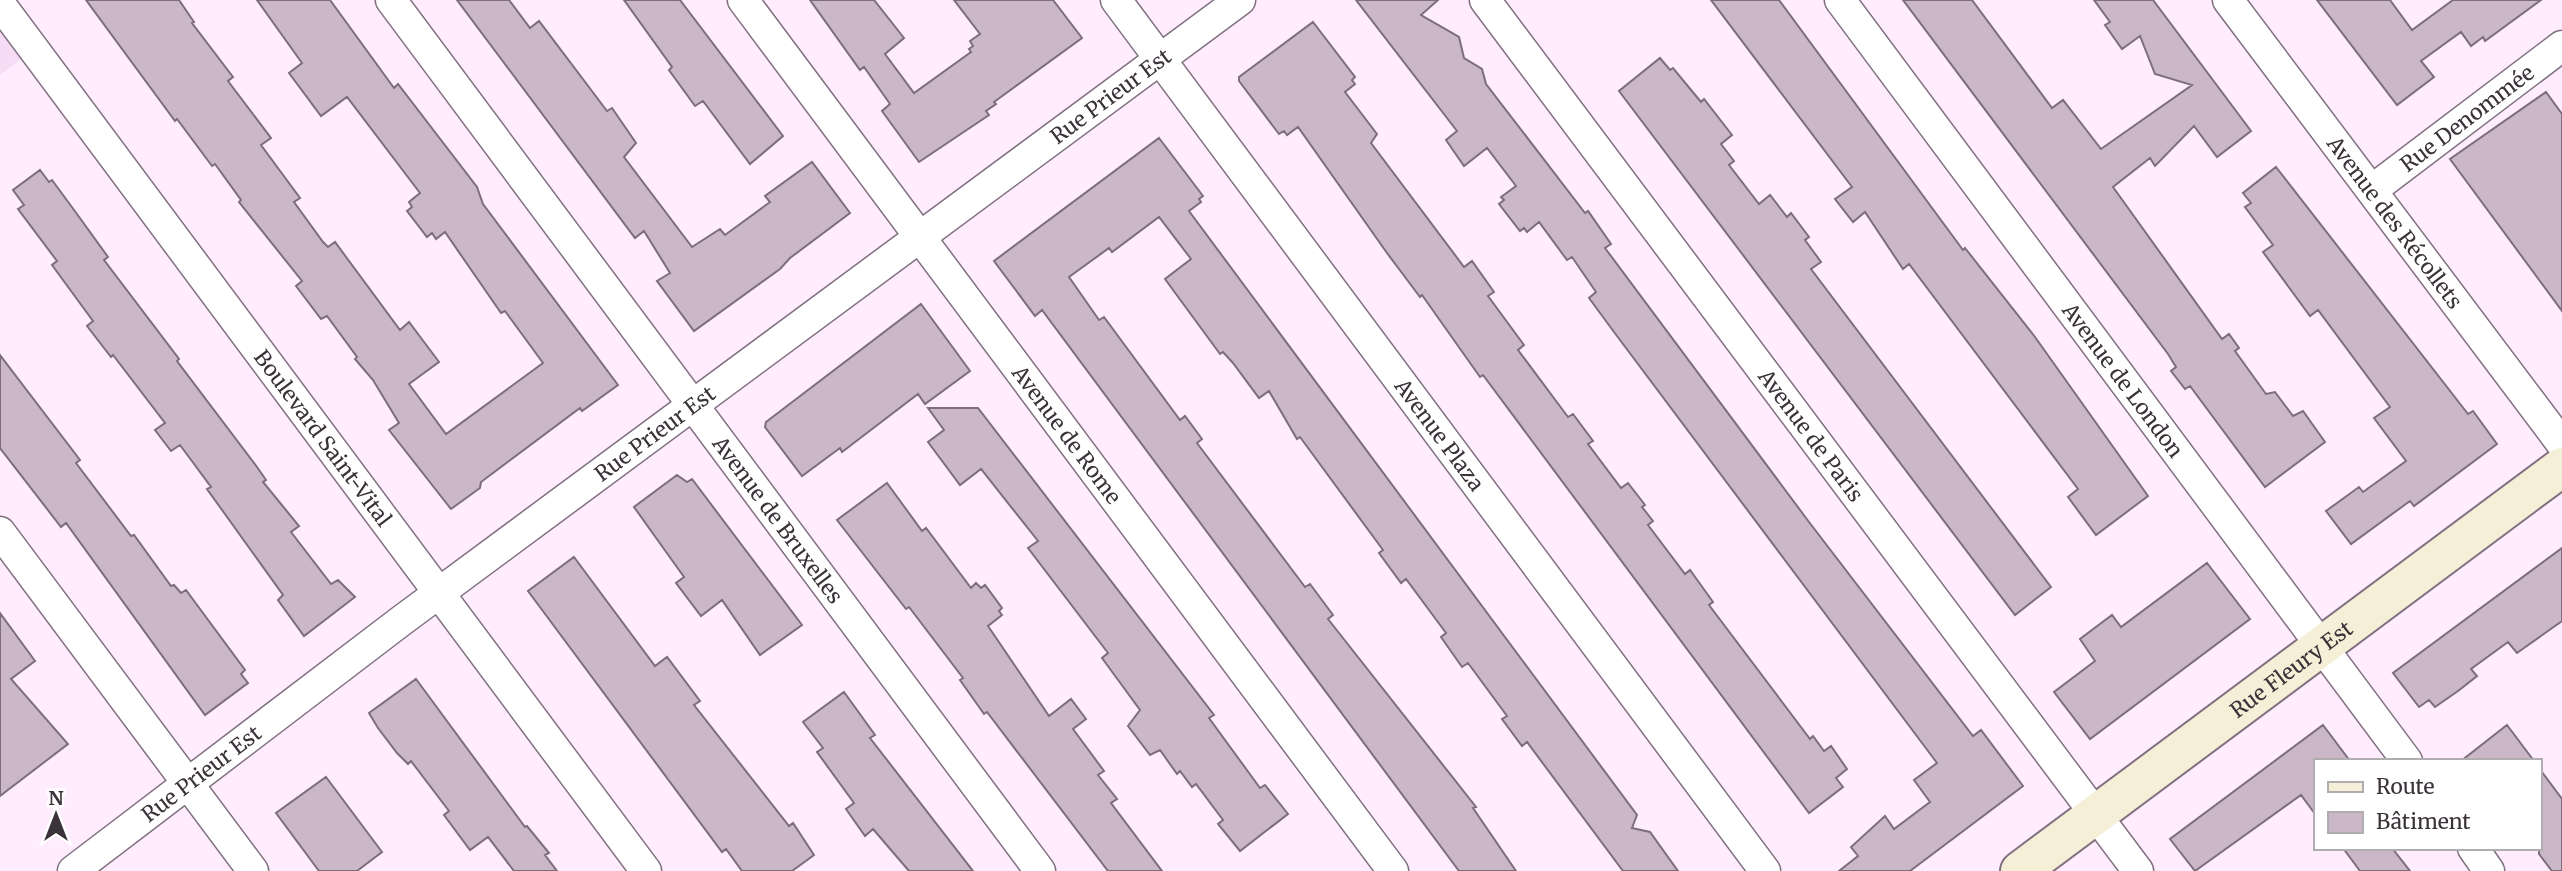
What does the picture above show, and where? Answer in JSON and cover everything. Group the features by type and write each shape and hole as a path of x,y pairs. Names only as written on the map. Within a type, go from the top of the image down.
{"street":[{"name":"Avenue de Bruxelles","path":"391,0 1040,871"},
{"name":"Avenue de Rome","path":"743,0 1393,871"},
{"name":"Avenue Plaza","path":"1116,0 1765,871"},
{"name":"Rue Prieur Est","path":"74,871 187,782 440,593 1240,0"},
{"name":"Avenue de Paris","path":"1485,0 2138,871"},
{"name":"Avenue de London","path":"1840,0 2406,759"},
{"name":"Avenue des Récollets","path":"2228,0 2562,444"},
{"name":"Boulevard Saint-Vital","path":"0,4 646,871"},
{"name":"Rue Denommée","path":"2372,190 2562,46"},
{"name":"Rue Fleury Est","path":"2020,871 2562,467"},
{"path":"0,532 253,871"},
{"path":"2474,850 2490,871"}],"shaded area":[{"path":"0,26 22,58 0,75"}],"building":[{"path":"86,0 179,0 194,22 192,23 233,77 228,81 271,138 261,145 300,198 294,202 328,247 335,242 400,330 409,322 439,362 409,384 446,434 543,363 505,311 501,313 445,232 436,239 432,233 427,237 407,211 412,207 409,202 420,193 347,97 321,116 289,73 302,63 257,0 330,0 394,88 398,84 477,187 483,204 618,385 582,411 580,408 481,482 480,488 451,509 389,430 399,423 373,380 355,359 357,357 327,316 321,319 296,286 302,281 239,202 241,200 215,164 212,166 177,119 175,121"},
{"path":"457,0 509,0 530,28 539,21 607,111 612,108 636,143 624,157 692,247 720,229 725,235 770,202 765,196 812,162 850,213 790,258 780,269 694,331 657,281 670,273 644,231 635,238"},
{"path":"624,0 680,0 783,136 750,164 703,101 695,106 669,70 672,67"},
{"path":"810,0 874,0 904,38 885,54 914,93 971,52 969,49 973,46 970,41 980,34 954,0 1053,0 1082,38 994,102 996,104 986,111 989,115 919,162 882,111 890,104 864,67 860,70"},
{"path":"1356,0 1438,0 1421,15 1459,37 1464,58 1482,69 1486,84 1585,213 1588,211 1611,244 1605,248 1809,522 1973,736 1981,730 2023,786 1910,871 1839,871 1858,856 1851,847 1885,816 1894,829 1930,802 1914,780 1937,763 1589,298 1596,292 1572,257 1567,260 1539,222 1527,232 1524,228 1520,231 1499,204 1504,200 1501,197 1516,186 1487,148 1464,166 1446,140 1457,131"},
{"path":"1711,0 1779,0 1963,250 1965,248 2035,337 2148,496 2096,535 2068,497 2078,489 1909,264 1903,269 1865,212 1853,222 1835,199 1852,187"},
{"path":"1903,0 1972,0 2052,108 2063,100 2101,149 2192,85 2155,74 2140,36 2122,49 2105,25 2110,22 2094,0 2153,0 2251,131 2217,157 2194,126 2155,166 2150,158 2113,187 2222,339 2229,334 2239,348 2235,351 2266,394 2275,392 2293,416 2303,411 2325,442 2265,487 2190,386 2185,389 2171,371 2176,367 2168,354"},
{"path":"2317,0 2390,0 2412,30 2453,0 2541,0 2485,41 2483,37 2471,46 2461,32 2421,61 2434,77 2397,105"},
{"path":"1313,22 1355,77 1352,80 1355,84 1345,92 1377,134 1371,143 1464,267 1472,261 1494,292 1488,296 1524,345 1518,350 1568,417 1573,414 1593,441 1588,444 1621,488 1628,483 1645,505 1642,507 1653,521 1648,525 1685,574 1690,570 1713,602 1709,605 1810,739 1813,736 1824,751 1831,746 1847,769 1836,778 1843,787 1809,813 1483,375 1480,377 1422,295 1420,297 1387,253 1298,127 1287,135 1284,131 1279,134 1239,81 1239,77"},
{"path":"1660,58 1670,70 1673,68 1701,102 1704,99 1732,135 1721,144 1734,161 1729,165 1759,204 1770,195 1787,217 1791,213 1809,237 1805,240 1821,262 1811,269 2051,587 2015,615 1619,91"},
{"path":"2546,92 2562,114 2562,311 2450,159"},
{"path":"1159,138 1203,196 1199,199 1201,202 1189,211 1637,815 1632,828 1650,832 1678,871 1623,871 1527,742 1522,746 1502,719 1507,716 1468,663 1462,667 1441,637 1446,633 1406,579 1401,583 1379,553 1383,550 1300,437 1297,439 1269,391 1259,398 1233,363 1223,352 1220,354 1165,279 1191,259 1159,217 1112,252 1109,248 1069,277 1099,320 1104,317 1180,420 1185,416 1202,439 1197,443 1305,587 1310,584 1333,615 1328,619 1476,807 1473,808 1516,871 1459,871 1042,310 1035,316 994,261"},
{"path":"2276,167 2468,414 2473,411 2497,444 2414,506 2410,501 2351,544 2326,511 2359,487 2363,492 2406,461 2374,418 2390,407 2318,310 2310,316 2263,252 2273,245 2245,207 2251,203 2243,193"},
{"path":"40,170 49,182 52,180 77,214 108,257 104,260 257,467 266,480 263,482 299,526 291,532 331,584 338,580 355,597 304,636 278,600 283,595 207,489 211,487 180,445 171,451 155,430 165,423 87,326 93,321 52,265 57,261 18,209 24,205 13,190"},
{"path":"921,304 970,371 925,404 918,394 842,452 840,448 802,476 765,427 766,422"},
{"path":"0,355 80,460 76,463 131,536 134,535 171,586 174,585 181,593 186,590 245,670 241,674 248,683 205,715 66,523 61,527 0,448"},
{"path":"928,408 978,408 1214,715 1209,718 1260,788 1265,785 1288,814 1240,851 1218,824 1223,820 1196,784 1192,787 1180,771 1177,774 1160,750 1150,755 1128,726 1140,710 1102,658 1108,653 1028,548 1038,541 981,469 960,485 928,442 944,430"},
{"path":"677,475 687,482 692,479 802,625 760,655 722,600 701,616 676,583 684,577 634,507"},
{"path":"887,483 922,531 926,528 971,588 976,583 981,588 985,585 1002,608 999,611 1002,615 988,626 1049,716 1071,699 1086,719 1073,729 1104,771 1098,775 1117,799 1111,803 1162,871 1108,871 987,712 984,714 960,680 963,678 909,607 906,609 837,520"},
{"path":"2562,548 2562,621 2517,653 2508,642 2471,669 2477,676 2458,691 2435,707 2429,700 2419,707 2393,673"},
{"path":"574,557 655,666 667,657 700,701 694,705 789,826 793,823 814,855 792,871 742,871 726,849 722,852 528,591"},
{"path":"2207,563 2250,619 2090,739 2054,692 2095,661 2080,639 2112,615 2121,627"},
{"path":"0,613 35,661 11,679 68,744 0,796"},
{"path":"416,679 525,827 527,826 549,853 545,855 557,871 514,871 488,837 470,850 444,815 449,811 411,761 408,764 397,753 378,728 369,713"},
{"path":"844,692 875,735 870,738 973,871 909,871 873,829 865,836 846,809 854,803 817,752 823,748 803,722"},
{"path":"2323,725 2348,759 2314,759 2314,813 2301,795 2195,871 2170,839"},
{"path":"2507,725 2532,759 2464,759"},
{"path":"2541,771 2562,799 2562,871 2552,871 2539,854"},
{"path":"326,777 382,852 357,871 319,871 276,813"},
{"path":"2344,850 2394,850 2410,871 2360,871"}]}
